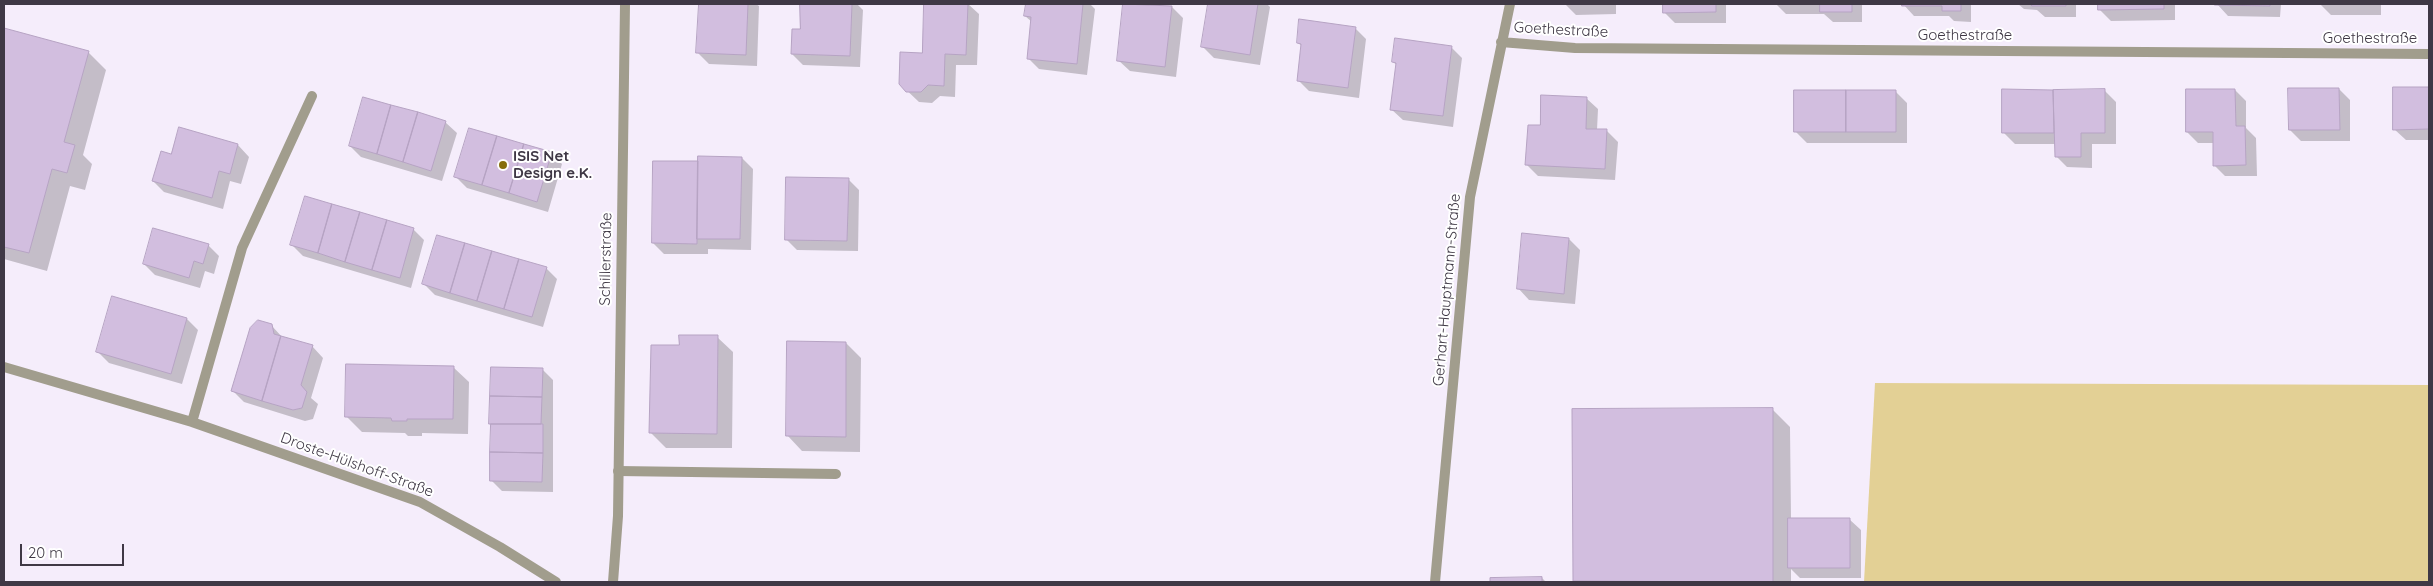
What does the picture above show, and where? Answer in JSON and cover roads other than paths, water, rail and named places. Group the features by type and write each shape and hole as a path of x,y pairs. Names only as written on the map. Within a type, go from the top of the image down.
{"street":[{"name":"Schillerstraße","path":"612,582 618,516 625,4"},
{"name":"Gerhart-Hauptmann-Straße","path":"1436,582 1470,197 1510,4"},
{"name":"Goethestraße","path":"1501,42 1575,48 2429,54"},
{"path":"192,422 242,248 312,96"},
{"name":"Droste-Hülshoff-Straße","path":"4,367 192,422 420,502 500,547 556,582"},
{"path":"618,471 836,474"}],"place":[{"name":"ISIS Net Design e.K.","path":"503,165"}]}
